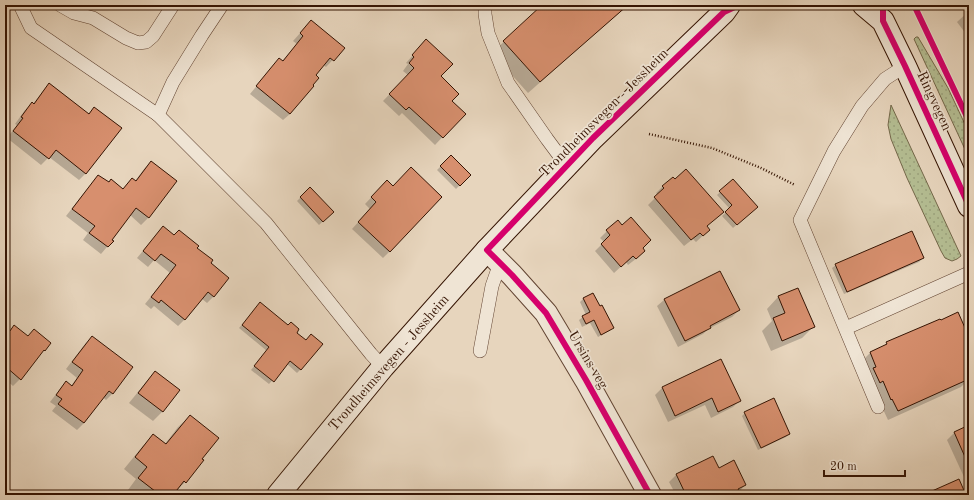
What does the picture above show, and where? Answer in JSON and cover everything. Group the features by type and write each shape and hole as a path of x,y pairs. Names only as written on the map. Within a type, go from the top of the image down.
{"main road":[{"name":"Ringvegen","path":"864,5 883,13 905,66 969,206"},
{"name":"Trondheimsvegen - Jessheim","path":"278,495 383,367 494,257 567,166 599,132 731,8"},
{"name":"Ursins veg","path":"494,257 546,313 586,380 650,495"}],"lane":[{"path":"20,5 31,28 158,115 266,223 370,354 383,367"},
{"path":"60,5 74,14 93,18 126,38 138,43 146,42 153,36 174,5"},
{"path":"158,115 173,82 222,5"},
{"path":"484,5 488,33 508,83 567,166"},
{"path":"878,407 800,220 834,151 862,106 885,79 905,66"},
{"path":"480,351 492,286 494,257"},
{"path":"846,328 969,273"}],"path":[{"path":"649,134 712,148 761,168 813,194"}],"green space":[{"path":"918,37 948,88 969,133 969,158 914,39"},
{"path":"891,105 961,256 957,259 952,261 945,258 907,178 891,139 888,125"}],"building":[{"path":"542,5 628,5 540,82 503,41"},
{"path":"311,20 345,48 334,61 330,58 316,75 319,78 313,85 314,86 290,114 256,86 279,58 283,61 303,36 300,33"},
{"path":"426,39 453,64 441,76 459,94 452,101 466,114 443,138 409,107 406,110 389,94 414,68 409,63 414,57 412,55"},
{"path":"49,83 89,114 94,107 122,128 86,174 56,150 49,159 13,131 23,118 21,117 32,102 34,104"},
{"path":"451,155 471,175 460,186 440,166"},
{"path":"151,161 177,181 149,218 136,208 112,240 114,241 108,247 89,233 95,226 72,209 98,175 109,182 111,179 123,189 132,178 136,181"},
{"path":"411,167 442,197 390,252 358,222 376,202 371,197 387,180 393,186"},
{"path":"686,169 724,212 707,226 710,230 703,236 700,233 691,240 654,197 664,188 662,186 673,177 675,179"},
{"path":"733,179 758,207 737,225 725,212 732,205 719,191"},
{"path":"310,187 334,212 323,222 300,197"},
{"path":"631,217 651,240 643,248 645,251 636,259 633,256 621,267 601,244 610,235 606,230 618,220 622,225"},
{"path":"163,226 174,235 179,230 199,246 197,248 213,260 211,263 229,278 214,297 208,292 185,320 161,300 159,303 151,297 176,265 161,254 155,261 143,251"},
{"path":"912,231 924,258 847,292 835,264"},
{"path":"720,271 740,310 710,326 711,328 685,341 664,299"},
{"path":"798,288 815,327 782,341 773,318 785,313 778,296"},
{"path":"593,293 600,306 602,305 614,328 601,335 594,320 586,324 582,316 590,312 583,298"},
{"path":"260,302 288,325 291,322 299,329 297,333 306,340 311,334 323,344 301,370 290,361 274,382 254,366 269,347 242,325"},
{"path":"958,312 969,337 969,365 966,366 969,372 969,379 898,411 892,399 891,400 883,381 880,383 873,368 876,367 870,352 887,344 886,342"},
{"path":"14,325 28,336 34,329 51,343 21,380 5,366 5,327 10,331"},
{"path":"92,336 133,367 113,394 109,391 84,423 58,404 62,399 56,395 66,381 72,386 83,370 72,362"},
{"path":"721,359 741,401 718,412 712,398 675,416 662,387"},
{"path":"155,371 180,390 163,412 138,393"},
{"path":"774,398 790,434 761,448 744,412"},
{"path":"190,415 219,438 202,459 204,460 186,483 184,481 173,495 160,495 138,478 147,467 135,457 153,434 166,444"},
{"path":"969,425 969,466 954,432"},
{"path":"713,456 719,468 734,460 746,485 738,489 741,495 686,495 676,474"},
{"path":"959,479 966,495 923,495"}],"cycle path":[{"path":"650,495 586,380 546,313 487,250 593,138 724,12 739,5"},
{"path":"883,5 883,21 969,206"},
{"path":"914,5 969,121"}]}
